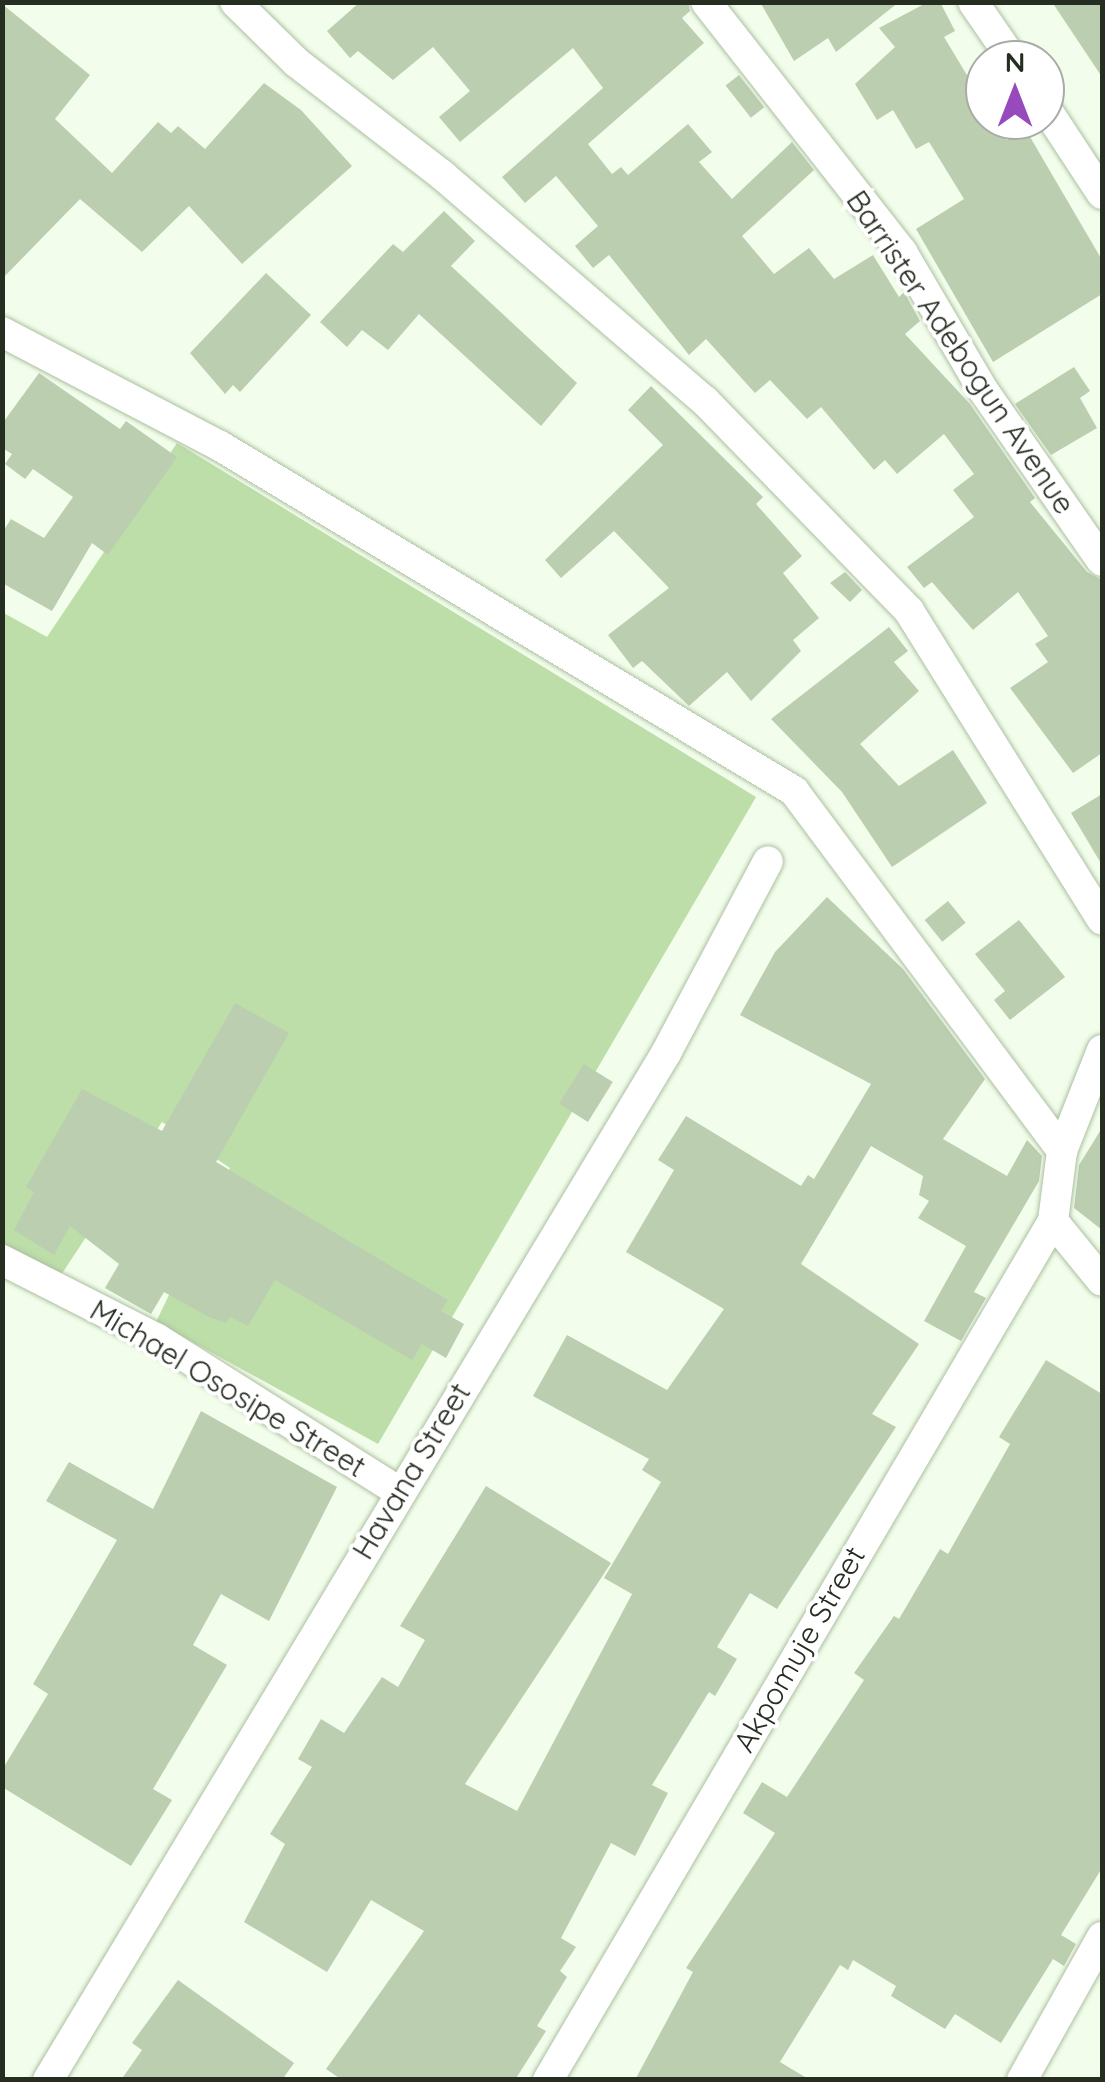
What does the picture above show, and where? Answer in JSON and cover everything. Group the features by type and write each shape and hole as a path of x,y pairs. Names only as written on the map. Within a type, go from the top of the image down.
{"street":[{"path":"235,2 296,62 442,175 705,402 910,612 1102,920"},
{"name":"Barrister Adebogun Avenue","path":"706,2 902,252 983,390 1102,561"},
{"path":"974,2 1000,40"},
{"path":"1065,138 1102,194"},
{"path":"4,337 220,446 794,791 1062,1151"},
{"name":"Havana Street","path":"48,2080 398,1490 666,1053 768,861"},
{"path":"1102,1050 1062,1151 1053,1221 1102,1281"},
{"name":"Akpomuje Street","path":"548,2080 1053,1221"},
{"name":"Michael Ososipe Street","path":"2,1260 156,1338 398,1490"},
{"path":"1022,2080 1102,1938"}],"green space":[{"path":"177,443 756,797 378,1444 156,1322 230,1168 162,1122 61,1275 3,1244 2,612 47,637"}],"building":[{"path":"360,2 688,2 690,11 682,18 704,43 588,144 612,174 621,167 628,175 688,124 712,152 699,162 732,199 792,142 814,170 742,236 774,274 809,248 834,279 873,255 899,297 904,292 920,321 905,334 970,404 1035,498 1030,502 1087,572 1102,580 1102,753 1073,773 1010,688 1048,662 1035,644 1048,636 1018,592 973,630 932,582 924,588 907,567 974,517 953,490 974,474 944,434 897,474 885,460 874,470 821,407 807,419 770,380 755,393 706,339 689,355 609,255 593,268 575,246 598,226 556,176 525,203 502,177 603,88 573,48 460,142 439,117 470,91 433,47 393,80 358,51 350,58 327,31"},
{"path":"760,2 899,2 836,52 828,38 794,61"},
{"path":"928,2 940,2 955,31 944,37 965,72 965,140 1032,140 1102,260 1102,294 993,362 916,229 964,199 929,142 916,149 893,110 877,120 855,84 895,47 879,28"},
{"path":"1052,2 1102,2 1102,77"},
{"path":"2,4 90,75 55,119 112,173 158,122 171,133 178,126 205,149 264,83 301,110 352,166 242,264 189,206 142,252 80,199 2,279"},
{"path":"739,75 764,107 751,118 726,85"},
{"path":"444,211 475,241 451,266 577,383 541,426 419,314 388,350 362,330 347,347 320,322 393,244 403,252"},
{"path":"266,273 311,315 240,392 233,385 225,394 190,353"},
{"path":"1074,367 1090,391 1080,398 1097,428 1051,455 1015,404"},
{"path":"39,373 120,429 126,421 177,457 108,555 92,543 52,611 2,583 2,533 11,519 44,538 73,497 33,469 25,479 5,464 12,454 2,448 2,424"},
{"path":"651,386 763,497 756,504 802,556 783,573 819,618 793,640 801,651 751,701 727,672 689,706 642,661 633,668 608,635 669,588 614,531 561,578 545,560 663,445 628,410"},
{"path":"845,572 862,590 850,602 830,583"},
{"path":"889,627 908,651 894,662 919,691 860,744 899,786 953,750 987,803 892,867 842,792 771,719"},
{"path":"1102,794 1102,865 1071,813"},
{"path":"827,897 903,969 985,1079 943,1139 1007,1176 1027,1140 1042,1156 1039,1181 974,1292 986,1298 961,1341 924,1321 966,1246 918,1218 929,1201 919,1195 923,1176 871,1146 801,1264 919,1344 872,1414 896,1427 777,1609 750,1593 717,1647 737,1659 715,1696 709,1692 652,1785 668,1793 635,1856 611,1843 561,1938 576,1947 560,1971 567,1977 537,2026 546,2031 515,2080 342,2080 326,2069 424,1931 371,1900 327,1972 244,1922 285,1844 270,1834 312,1767 298,1759 321,1719 344,1733 382,1677 398,1687 425,1640 400,1626 486,1486 611,1563 465,1784 517,1811 632,1594 604,1578 661,1482 642,1470 649,1459 533,1396 567,1335 667,1390 724,1309 626,1252 674,1170 658,1160 686,1116 801,1186 808,1175 814,1179 871,1084 740,1015 775,952"},
{"path":"948,901 966,923 942,942 925,920"},
{"path":"1019,920 1065,977 1010,1020 994,1000 1005,991 975,954"},
{"path":"235,1003 289,1033 216,1162 448,1300 441,1311 464,1324 446,1358 422,1344 412,1360 275,1280 248,1326 230,1317 226,1323 209,1317 164,1292 151,1314 105,1288 119,1264 70,1226 54,1255 14,1230 34,1192 26,1187 82,1089 162,1131"},
{"path":"584,1064 613,1082 588,1122 559,1104"},
{"path":"1102,1128 1102,1230 1074,1208 1079,1165"},
{"path":"1046,1360 1102,1394 1102,1868 1061,1935 1076,1944 1064,1966 1053,1959 1001,2043 955,2014 945,2029 891,1996 896,1986 853,1960 848,1970 840,1965 780,2062 810,2080 635,2080 693,1972 686,1968 775,1833 743,1813 762,1782 787,1797 864,1680 854,1673 894,1616 899,1619 940,1549 948,1554 1010,1444 999,1437"},
{"path":"201,1411 337,1487 269,1621 221,1594 193,1645 227,1665 153,1789 172,1800 131,1866 2,1787 2,1770 48,1694 33,1684 117,1540 46,1501 69,1462 153,1509"},
{"path":"178,1980 294,2063 282,2080 121,2080 142,2050 132,2043"}]}
